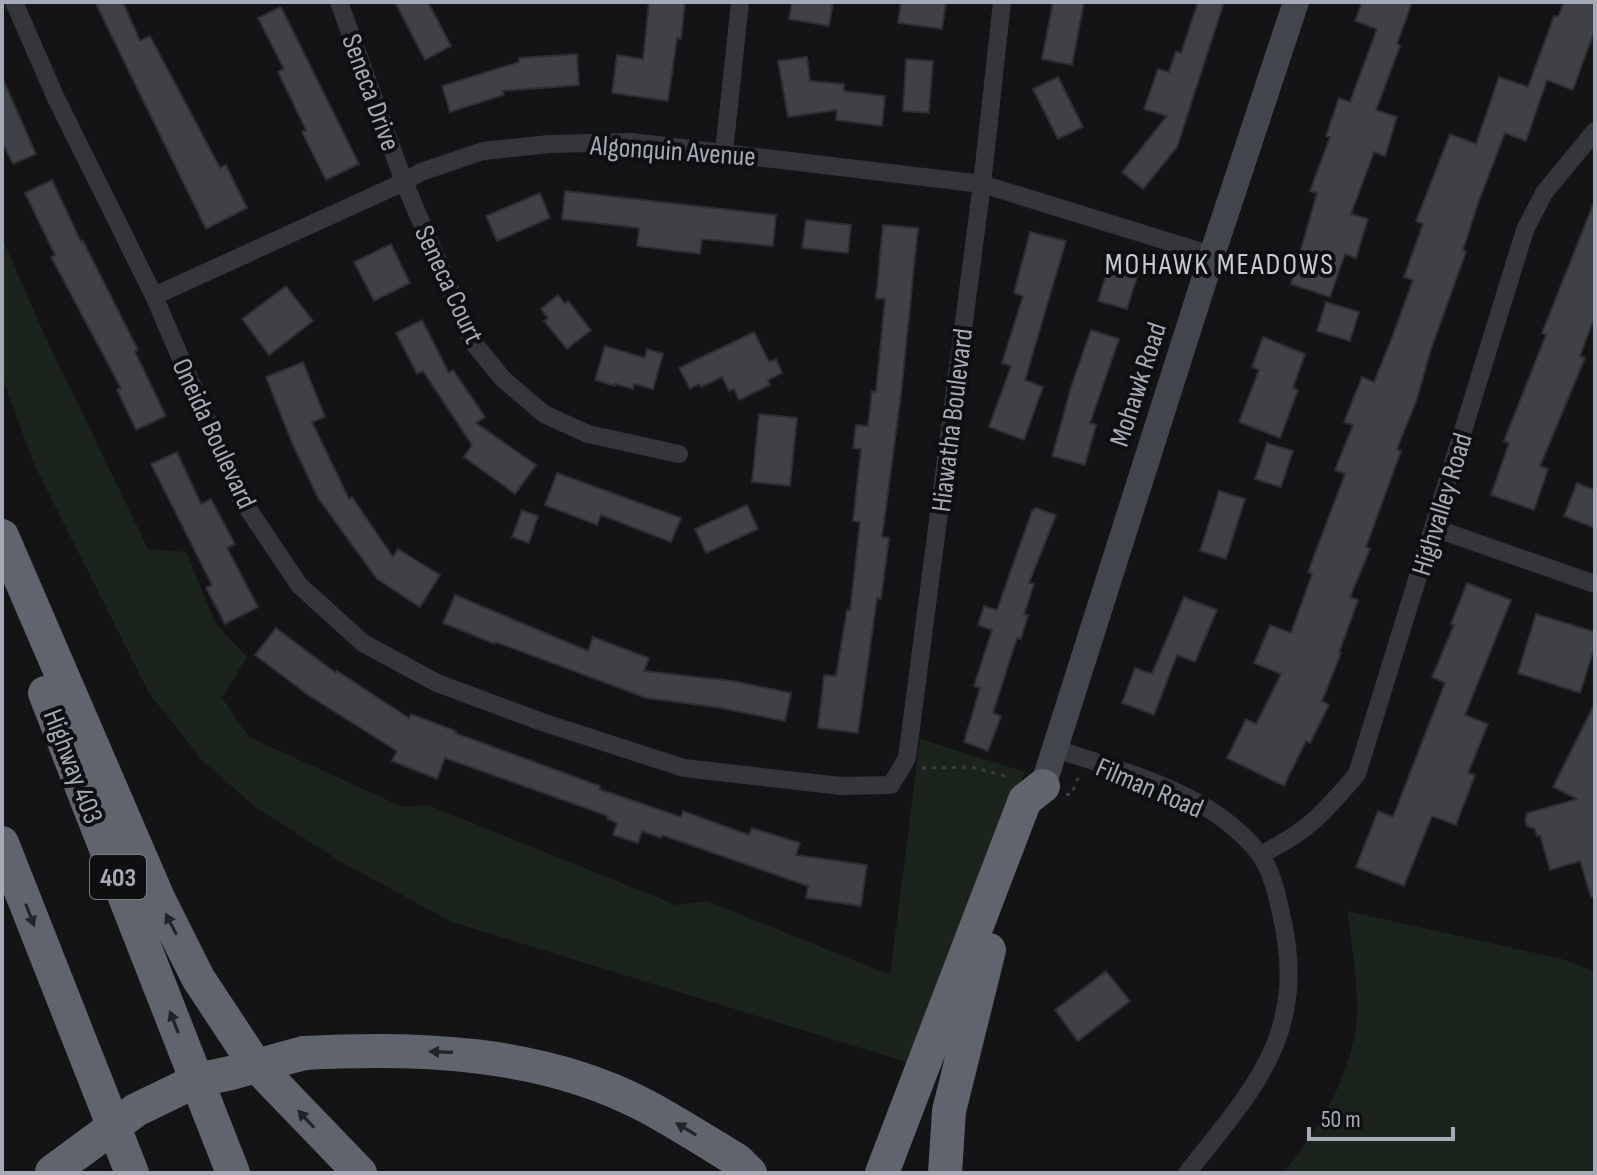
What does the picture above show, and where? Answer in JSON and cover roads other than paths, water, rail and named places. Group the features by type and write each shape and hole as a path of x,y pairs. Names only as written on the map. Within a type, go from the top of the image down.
{"highway":[{"path":"2,536 158,898 198,978 254,1063 360,1173"},
{"name":"Highway 403","path":"2,582 233,1173"},
{"path":"901,1173 1043,807 1043,786"},
{"path":"882,1173 915,1094 1025,800 1043,786"},
{"path":"2,843 132,1173"},
{"path":"945,1173 949,1111 989,950"},
{"path":"51,1172 136,1110 198,1080 304,1053 366,1050 460,1052 537,1067 595,1084 642,1103 738,1161 750,1173"}],"main road":[{"name":"Mohawk Road","path":"1043,786 1296,2"}],"street":[{"name":"Oneida Boulevard","path":"14,2 55,96 154,296 240,497 299,585 363,643 437,683 542,722 684,768 841,786"},
{"name":"Seneca Drive","path":"339,2 404,182"},
{"path":"724,152 740,2"},
{"name":"Hiawatha Boulevard","path":"841,786 891,785 907,758 982,184 1002,2"},
{"name":"Highvalley Road","path":"1262,854 1295,838 1324,814 1357,774 1525,230 1544,193 1595,131"},
{"name":"Algonquin Avenue","path":"154,296 421,172 483,151 549,144 632,142 982,184 1212,255"},
{"name":"Seneca Court","path":"404,182 472,341 503,379 544,414 588,434 679,454"},
{"path":"1434,528 1595,584"},
{"name":"Filman Road","path":"1055,749 1130,774 1189,799 1230,824 1262,854 1275,887 1284,924 1290,973 1284,1022 1266,1068 1234,1115 1187,1173"}],"district":[{"name":"MOHAWK MEADOWS","path":"1220,264"}]}
